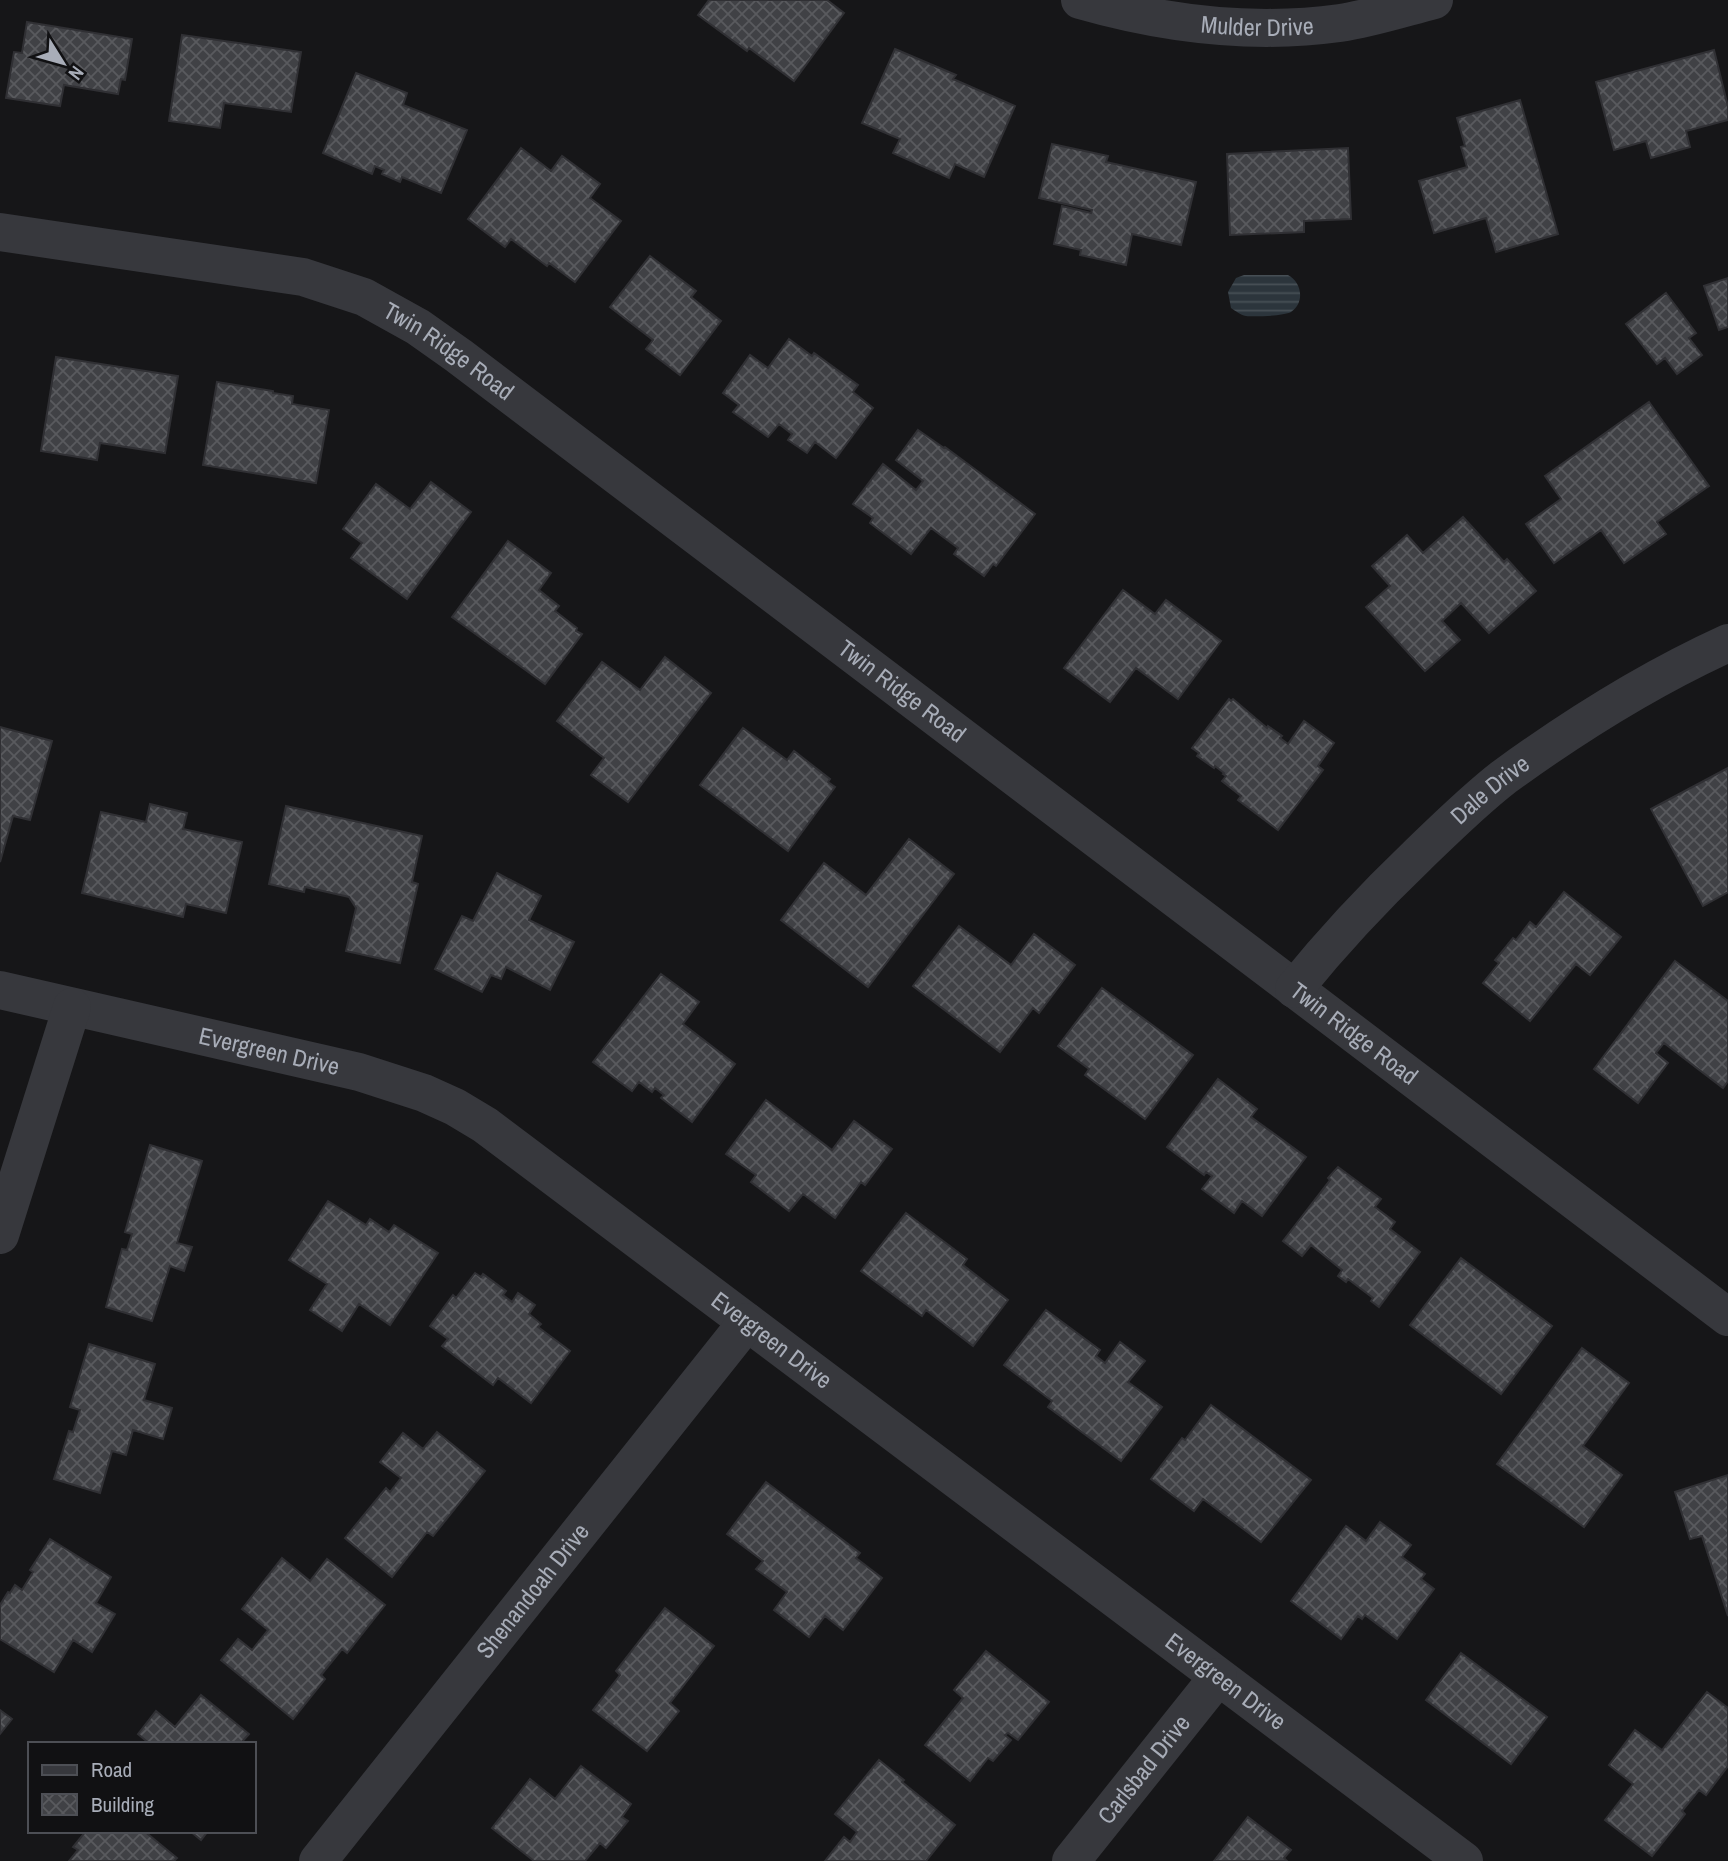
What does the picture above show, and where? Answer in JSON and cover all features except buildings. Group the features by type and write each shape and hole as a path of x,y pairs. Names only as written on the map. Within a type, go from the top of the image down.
{"street":[{"name":"Mulder Drive","path":"1080,0 1155,18 1233,28 1266,28 1338,23 1434,0"},
{"name":"Twin Ridge Road","path":"0,232 303,277 364,297 401,317 459,356 1728,1317"},
{"name":"Dale Drive","path":"1294,989 1323,953 1390,882 1457,817 1503,778 1607,707 1728,643"},
{"name":"Evergreen Drive","path":"0,990 359,1072 424,1093 456,1107 485,1125 1464,1861"},
{"path":"0,1235 72,1007"},
{"name":"Shenandoah Drive","path":"317,1861 747,1322"},
{"name":"Carlsbad Drive","path":"1071,1861 1217,1677"}],"shaded area":[{"path":"1244,275 1288,275 1299,287 1298,303 1291,312 1282,314 1240,314 1231,308 1228,292 1236,278"}]}
